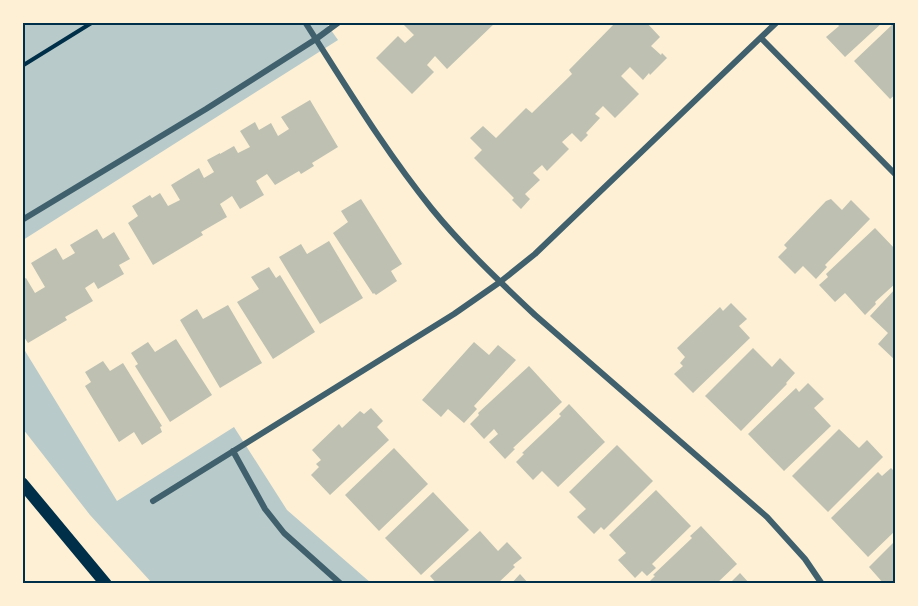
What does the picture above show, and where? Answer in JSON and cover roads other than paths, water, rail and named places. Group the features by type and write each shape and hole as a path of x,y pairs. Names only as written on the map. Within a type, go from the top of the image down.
{"main road":[{"path":"22,483 106,584"}],"street":[{"path":"305,22 386,148 426,202 500,282 767,517 805,559 822,584"},
{"path":"22,220 316,39 339,22"},
{"path":"153,501 454,314 500,282 535,254 777,22"},
{"path":"761,38 896,175"},
{"path":"233,452 265,510 284,534 341,584"}]}
